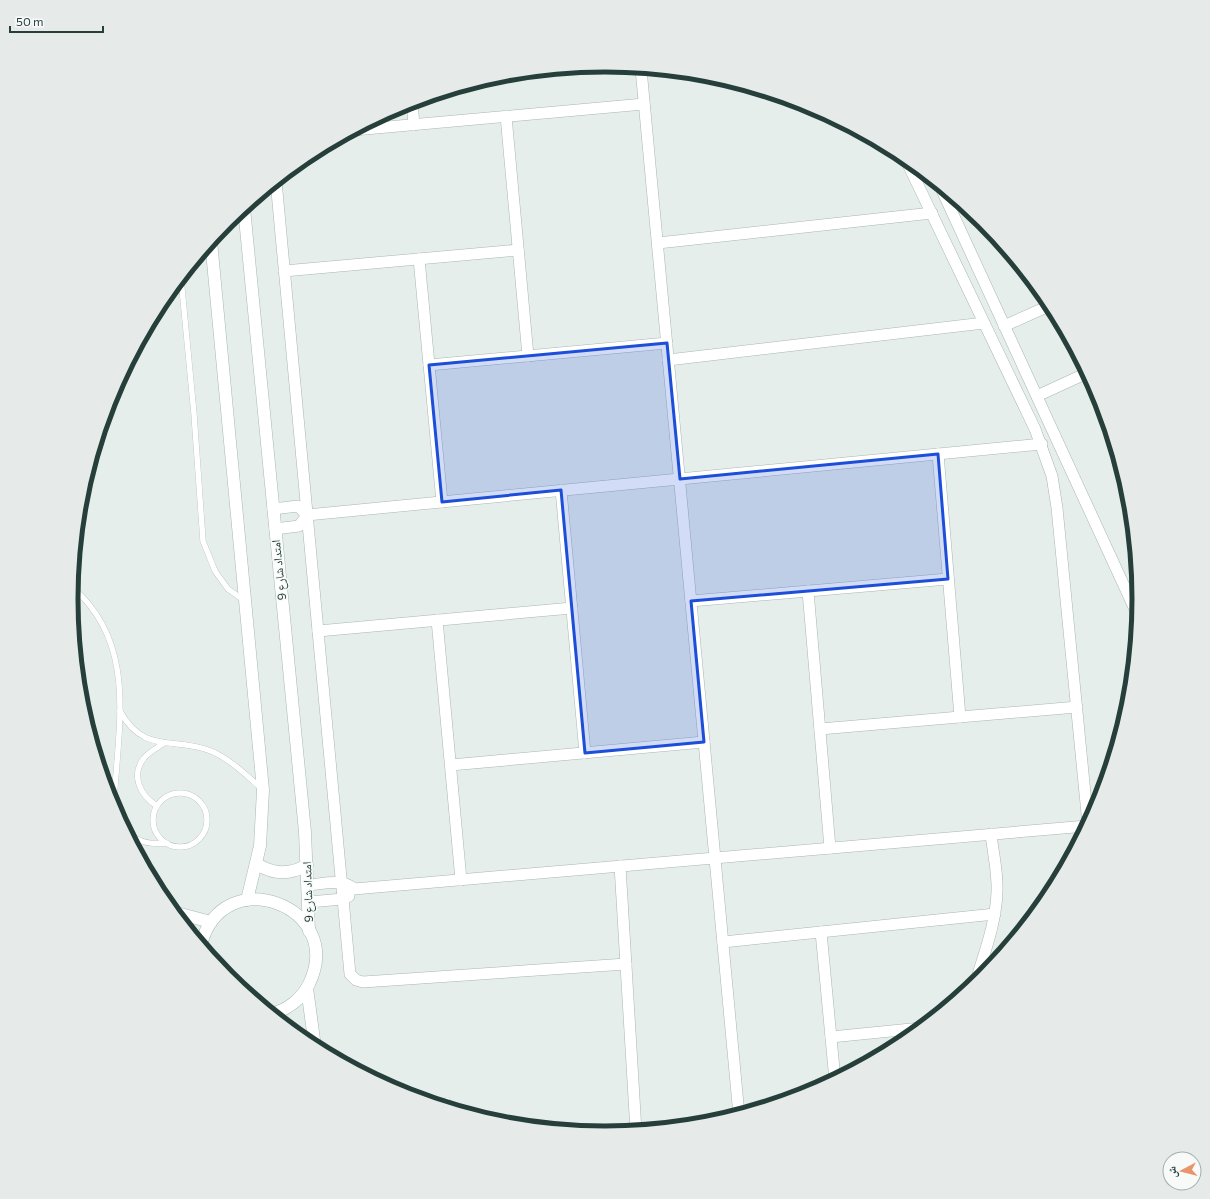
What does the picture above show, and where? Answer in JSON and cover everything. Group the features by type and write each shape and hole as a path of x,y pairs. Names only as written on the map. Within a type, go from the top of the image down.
{"street":[{"path":"641,73 739,1110"},
{"path":"367,129 644,104"},
{"path":"413,108 414,125"},
{"path":"506,116 528,356"},
{"path":"911,170 1042,444 1052,476 1055,492 1087,813"},
{"path":"276,187 349,970 353,978 360,982 626,964"},
{"path":"945,196 1132,603"},
{"path":"658,243 932,213"},
{"name":"امتداد شارع 9","path":"245,215 307,865 309,931"},
{"path":"212,248 264,790 262,827 257,864 247,900"},
{"path":"284,271 518,250"},
{"path":"420,259 442,502"},
{"path":"1004,326 1045,308"},
{"path":"668,360 984,323"},
{"path":"429,365 667,343"},
{"path":"1037,396 1082,375"},
{"path":"275,529 300,526 307,516 1042,444"},
{"path":"938,454 960,717"},
{"path":"561,490 585,753"},
{"path":"273,509 298,506 307,516"},
{"path":"691,601 948,579"},
{"path":"808,591 830,848"},
{"path":"318,631 572,608"},
{"path":"437,620 461,880"},
{"path":"820,729 1077,707"},
{"path":"451,765 704,742"},
{"path":"308,885 341,882 348,884 354,889 1081,826"},
{"path":"979,971 995,914 997,879 991,834"},
{"path":"257,864 270,871 286,873 307,865"},
{"path":"620,866 636,1126"},
{"path":"309,902 342,899 350,896 354,889"},
{"path":"203,941 211,922 227,907 247,900 266,899 283,905 299,916 309,931 315,950 314,970 307,988 293,1004 276,1012"},
{"path":"182,914 211,922"},
{"path":"723,942 995,914"},
{"path":"821,932 834,1075"},
{"path":"307,988 314,1039"},
{"path":"831,1037 911,1029"}],"lane":[{"path":"182,285 194,406 203,541 214,572 228,589 246,602"},
{"path":"78,594 92,609 111,644 118,670 120,711 115,793"},
{"path":"120,711 135,730 148,739 164,743 193,745 214,752 232,763 264,790"},
{"path":"157,806 142,793 137,775 144,758 164,743"},
{"path":"181,793 194,797 204,807 206,814 206,828 199,839 187,846 173,846 167,843 161,839 154,826 157,806 168,796 181,793"},
{"path":"135,838 146,843 167,843"}],"highlighted area":[{"path":"667,343 680,479 938,454 948,579 691,601 704,742 585,753 561,490 442,502 429,365"}]}
